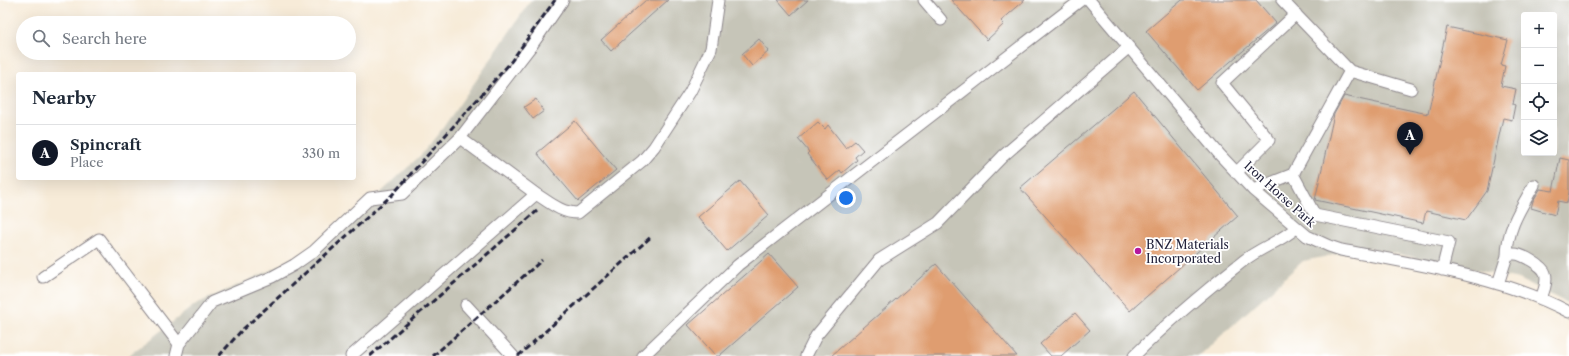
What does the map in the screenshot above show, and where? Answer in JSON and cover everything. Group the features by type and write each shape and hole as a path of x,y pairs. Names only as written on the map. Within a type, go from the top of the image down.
{"street":[{"path":"176,356 179,344 212,302 272,277 294,265 314,251 370,198 402,194 460,138 532,45 563,0"},
{"path":"460,138 536,194 567,213 578,213 642,161 654,147 690,92 705,63 711,49 718,0"},
{"path":"924,0 940,20"},
{"path":"643,356 738,264 1081,0"},
{"name":"Iron Horse Park","path":"1089,0 1236,173 1253,190 1307,236 1328,246 1442,270 1498,284 1541,298 1569,312"},
{"path":"1282,0 1350,71 1412,89"},
{"path":"1236,173 1270,140 1222,84 1296,14"},
{"path":"806,356 816,336 879,260 938,223 1003,156 1129,47"},
{"path":"1253,190 1293,174 1350,71"},
{"path":"1293,174 1315,215 1449,242 1442,270"},
{"path":"1498,284 1507,256 1507,242 1515,218 1534,186"},
{"path":"351,356 536,194"},
{"path":"1134,356 1161,330 1242,262 1260,249 1286,237 1296,228"},
{"path":"43,277 99,239 179,344"},
{"path":"1507,256 1514,254 1530,260 1541,267 1545,273 1546,281 1545,290 1541,298"},
{"path":"466,305 513,356"}],"shaded area":[{"path":"531,0 1569,0 1569,304 1519,279 1369,248 1303,261 1199,356 128,356 196,304 284,264 340,231 422,154 442,129"}],"building":[{"path":"646,0 668,0 611,51 601,40"},
{"path":"778,0 808,0 791,15"},
{"path":"951,0 1025,0 1001,21 1004,24 987,40"},
{"path":"1182,0 1256,0 1276,23 1197,90 1146,31"},
{"path":"1447,27 1508,40 1501,65 1505,66 1501,86 1516,89 1512,120 1503,118 1487,191 1466,220 1426,211 1423,223 1315,200 1334,114 1344,96 1428,114"},
{"path":"759,39 769,51 752,66 742,54"},
{"name":"BNZ Materials Incorporated","path":"1134,91 1238,216 1130,311 1020,188"},
{"path":"536,99 544,111 533,119 524,107"},
{"path":"575,121 616,170 578,201 537,153"},
{"path":"818,122 825,129 828,125 846,148 855,141 863,150 855,157 857,160 842,173 840,170 828,180 807,154 809,152 798,139"},
{"path":"1560,158 1569,160 1569,192 1567,203 1558,201 1555,215 1531,208 1540,189 1553,191"},
{"path":"740,181 769,215 727,251 698,217"},
{"path":"769,254 798,287 719,356 716,356 688,325"},
{"path":"936,264 1017,356 831,356"},
{"path":"1075,313 1090,330 1061,356 1051,356 1040,344"}],"railway":[{"path":"219,356 242,330 392,195 510,63 555,0"},
{"path":"370,356 537,211"},
{"path":"518,356 652,236"},
{"path":"433,356 542,260"}],"place":[{"name":"Spincraft","path":"1410,155"},
{"name":"BNZ Materials Incorporated","path":"1138,251"}]}
